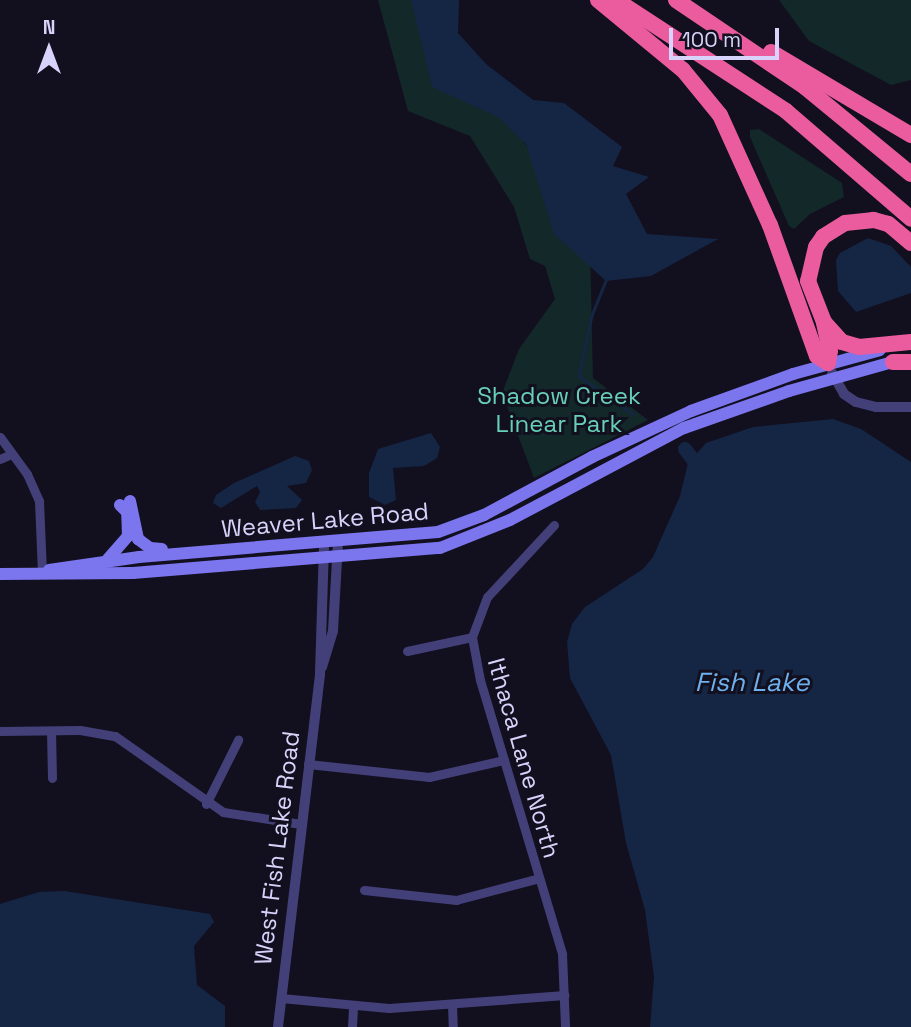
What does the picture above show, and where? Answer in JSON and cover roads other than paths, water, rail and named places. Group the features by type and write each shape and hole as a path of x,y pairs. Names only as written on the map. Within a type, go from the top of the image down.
{"highway":[{"path":"597,0 683,70 720,116 770,225 817,356 831,371"},
{"path":"616,0 786,111 911,219"},
{"path":"677,0 911,135"},
{"path":"677,0 805,87 911,174"},
{"path":"911,232 882,215 862,214 834,221 809,245 803,261 824,322 832,334 852,346 911,342"},
{"path":"808,281 816,247 823,237 845,223 874,220 888,224 911,243"},
{"path":"824,322 831,371"},
{"path":"893,362 911,360"}],"main road":[{"name":"Weaver Lake Road","path":"0,574 133,573 412,552 465,541 684,428 911,342"},
{"name":"Weaver Lake Road","path":"42,572 107,560 429,534 460,525 644,431 831,371 893,362"},
{"path":"107,560 128,536 125,503 134,530 144,544 197,552"}],"street":[{"path":"831,371 844,394 861,404 911,407"},
{"path":"0,438 39,501 42,572"},
{"path":"0,458 11,453"},
{"name":"Ithaca Lane North","path":"554,525 487,597 472,637 503,760 562,954 565,1027"},
{"name":"West Fish Lake Road","path":"278,1027 307,764 320,673 331,542"},
{"path":"407,651 472,637"},
{"path":"0,731 96,731 131,744 206,804 240,818 301,824"},
{"path":"51,731 52,778"},
{"path":"206,804 238,740"},
{"path":"307,764 429,777 503,760"},
{"path":"364,890 456,900 539,878"},
{"path":"281,998 353,1006 452,1004 565,995"},
{"path":"452,1004 453,1027"},
{"path":"352,1027 353,1006"}],"water":[{"path":"411,0 459,0 458,33 486,64 533,100 564,103 622,147 613,166 649,177 626,194 647,234 718,239 651,276 606,281 554,234 526,144 498,117 432,87"},
{"path":"868,238 891,246 911,267 911,293 856,312 838,291 836,260 840,253"},
{"name":"Fish Lake","path":"833,419 861,429 911,462 911,1027 650,1027 654,977 645,910 626,843 611,755 570,678 567,642 572,624 585,607 643,569 653,557 680,496 688,463 706,443 753,427"},
{"path":"431,433 440,447 437,458 424,466 393,468 396,500 385,505 369,497 369,473 378,449"},
{"path":"295,456 309,461 312,470 306,483 287,486 302,500 296,508 260,510 255,502 260,492 257,486 221,508 213,503 216,495 234,483"},
{"path":"65,891 210,914 214,922 194,946 197,985 225,1006 225,1027 0,1027 0,904 39,892"}],"waterway":[{"path":"606,281 592,316 579,376 633,414"},
{"path":"685,449 703,473"}],"park label":[{"name":"Shadow Creek Linear Park","path":"559,410"}]}
